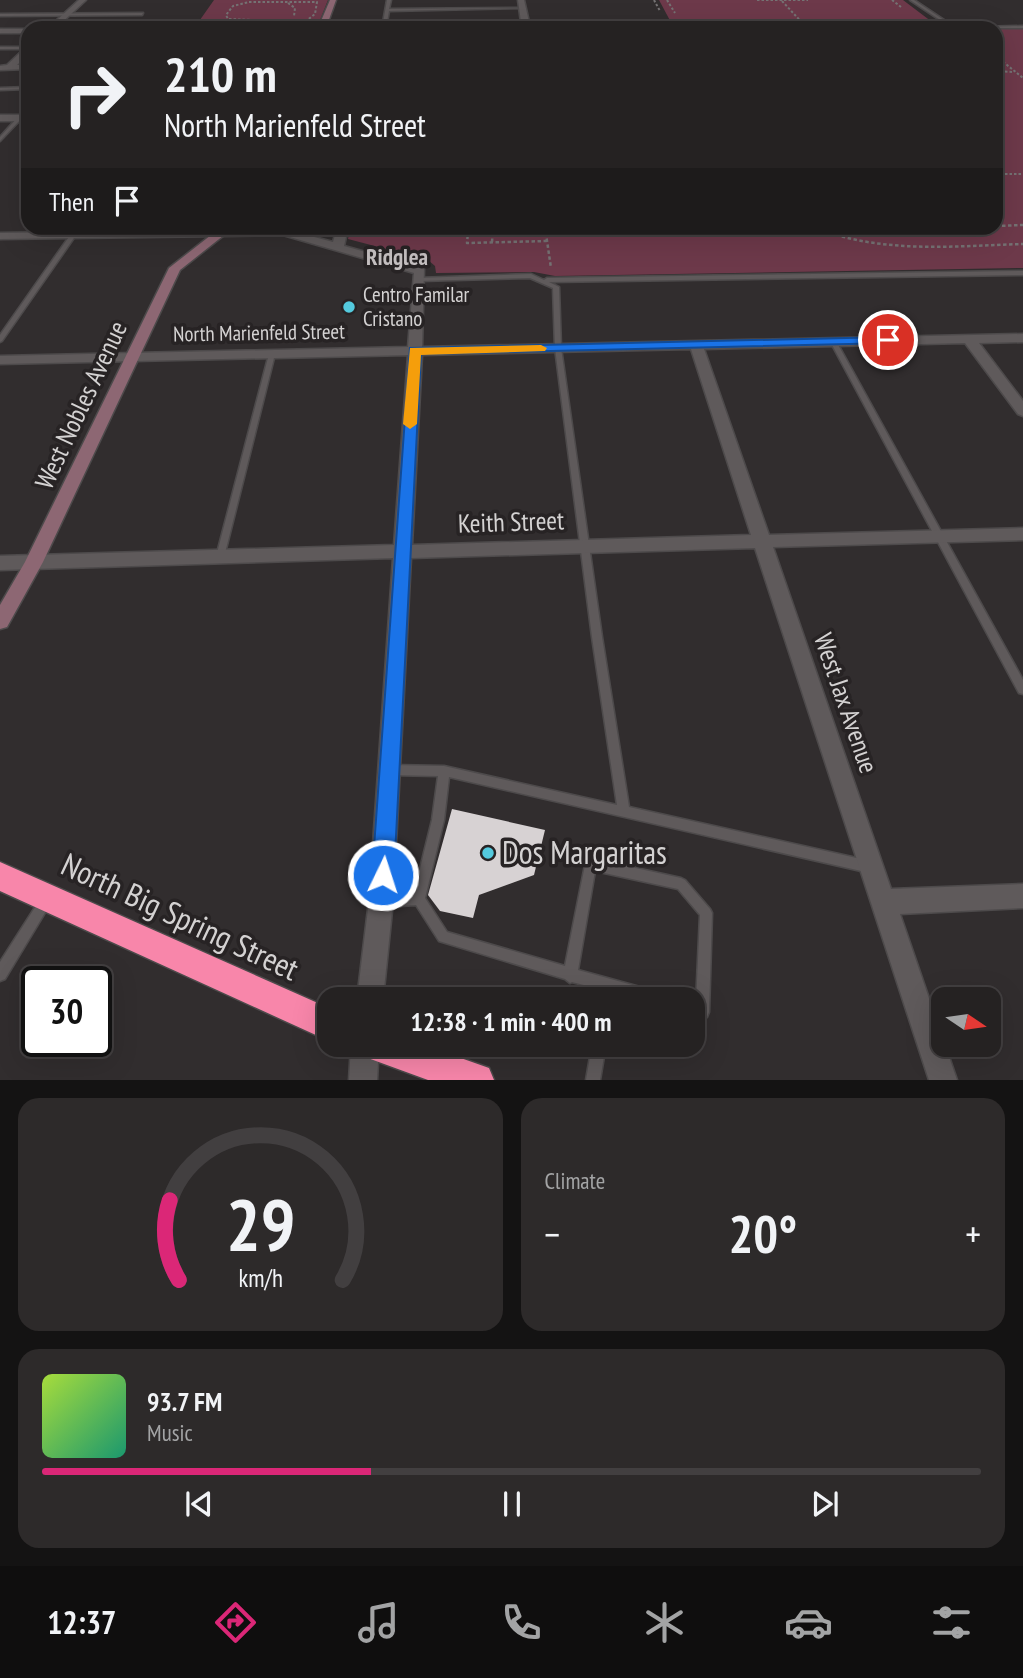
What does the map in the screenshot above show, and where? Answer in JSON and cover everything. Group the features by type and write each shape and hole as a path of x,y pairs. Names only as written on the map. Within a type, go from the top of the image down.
{"highway":[{"name":"North Big Spring Street","path":"0,876 317,1020"},
{"path":"411,1057 477,1080"}],"street":[{"path":"61,21 83,0"},
{"path":"325,21 333,0"},
{"path":"0,31 21,31"},
{"path":"5,67 21,54"},
{"path":"0,118 21,118"},
{"path":"18,235 21,231"},
{"path":"0,236 73,235"},
{"name":"West Nobles Avenue","path":"0,622 34,562 175,268 191,252 216,235"},
{"path":"295,235 378,258 420,275 390,771 381,901 371,987"},
{"path":"338,247 341,235"},
{"name":"North Marienfeld Street","path":"0,360 1023,338"},
{"path":"969,339 1023,411"},
{"name":"West Jax Avenue","path":"696,345 943,1080"},
{"name":"Keith Street","path":"0,563 1023,534"},
{"path":"883,902 1023,896"},
{"path":"363,1080 364,1057"}],"lane":[{"path":"385,21 389,0"},
{"path":"912,0 939,21"},
{"path":"387,10 521,4"},
{"path":"0,15 142,14"},
{"path":"1003,27 1023,27"},
{"path":"0,48 21,49"},
{"path":"0,89 21,88"},
{"path":"0,140 21,121"},
{"path":"0,340 73,235"},
{"path":"420,275 549,277 1023,273"},
{"path":"549,277 558,291 558,348 624,812"},
{"path":"833,341 1023,690"},
{"path":"220,557 272,354"},
{"path":"390,771 444,771 872,867"},
{"path":"444,771 439,820 419,899 443,937 570,976 595,987"},
{"path":"570,976 590,864 681,884 706,913 703,987"},
{"path":"0,974 48,898"},
{"path":"381,901 419,899"},
{"path":"593,1080 597,1057"}],"path":[{"path":"757,0 808,0"},
{"path":"782,1 801,21"},
{"path":"286,2 295,8 294,16 288,21"},
{"path":"233,21 226,15 238,4 317,2 314,14 309,20 303,21"},
{"path":"1003,62 1023,78"},
{"path":"1003,71 1023,70"},
{"path":"1003,174 1023,174"},
{"path":"1003,226 1023,225"},
{"path":"468,235 467,243 547,241"},
{"path":"492,235 492,242"},
{"path":"546,235 549,277"},
{"path":"841,235 916,246 1023,244"}],"shaded area":[{"path":"214,0 328,0 320,21 199,21"},
{"path":"659,0 903,0 931,21 670,21"},
{"path":"1023,28 1023,268 555,276 534,272 436,273 435,266 428,260 348,239 349,235 1003,235 1003,29"}],"building":[{"name":"Dos Margaritas","path":"452,809 545,830 534,875 479,895 473,918 440,911 428,895"}],"slow traffic":[{"path":"410,424 415,351 541,348"}],"place":[{"name":"Centro Familar Cristano","path":"349,307"},
{"name":"Dos Margaritas","path":"488,853"}],"district":[{"name":"Ridglea","path":"397,257"}],"route":[{"path":"383,875 415,351 888,340"}]}
